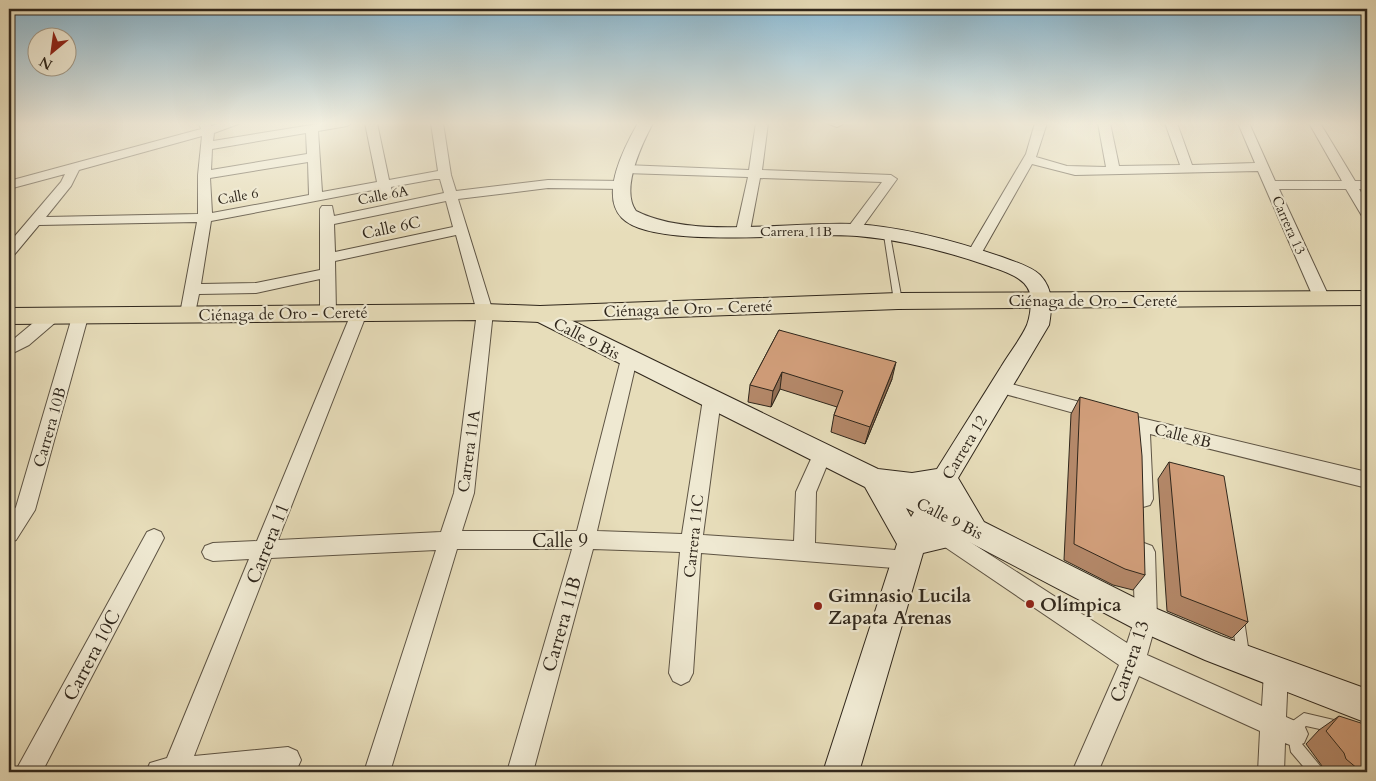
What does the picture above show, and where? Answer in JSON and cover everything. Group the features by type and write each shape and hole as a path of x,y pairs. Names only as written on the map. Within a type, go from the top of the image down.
{"highway":[{"name":"Ciénaga de Oro - Cereté","path":"9,316 80,317 188,314 485,312 540,314 898,301 1367,298"}],"street":[{"path":"9,184 99,159"},
{"path":"188,314 205,218 205,159"},
{"path":"204,175 299,159"},
{"path":"314,159 321,197 328,221 328,313"},
{"path":"379,159 388,208"},
{"name":"Carrera 11A","path":"377,772 464,493 485,312 450,198 442,159"},
{"name":"Carrera 11B","path":"630,159 624,177 622,204 629,215 642,223 663,228 694,231 853,230 927,242 974,254 1029,276 1040,287 1042,300"},
{"path":"743,231 757,159"},
{"path":"974,254 1029,159"},
{"path":"1031,159 1066,170 1263,167"},
{"path":"1111,159 1113,169"},
{"path":"1184,159 1187,167"},
{"name":"Carrera 13","path":"1260,159 1322,299"},
{"path":"1335,159 1367,213"},
{"path":"9,252 67,183 74,167"},
{"name":"Calle 6A","path":"328,221 496,188 547,183 596,183 624,177 755,174 891,179 853,230"},
{"name":"Calle 6","path":"34,222 205,218 444,175"},
{"path":"1271,185 1367,185"},
{"name":"Calle 6C","path":"193,289 256,288 328,265 461,230"},
{"name":"Carrera 12","path":"841,772 909,552 929,507 945,478 1038,325 1042,300"},
{"name":"Carrera 11","path":"170,772 264,550 359,313"},
{"name":"Calle 9 Bis","path":"540,314 929,507 960,533 1146,619 1276,672 1359,719"},
{"path":"9,350 24,341 50,317"},
{"name":"Carrera 10B","path":"9,534 25,510 80,317"},
{"name":"Carrera 11B","path":"520,772 585,540 629,359"},
{"name":"Calle 8B","path":"1000,387 1141,425 1367,480"},
{"name":"Carrera 11C","path":"682,673 691,543 712,399"},
{"name":"Carrera 13","path":"1085,772 1133,661 1146,619 1141,425"},
{"path":"804,550 806,492 823,453"},
{"path":"874,479 912,484 945,478 958,505 960,533 1133,661 1295,734"},
{"path":"874,479 909,552 960,533"},
{"name":"Carrera 10C","path":"28,772 154,538"},
{"name":"Calle 9","path":"213,552 448,541 585,540 691,543 804,550 909,552"},
{"path":"1271,772 1276,672"},
{"path":"170,772 288,760"}],"lane":[{"path":"887,235 898,301"},
{"path":"1237,610 1244,659"},
{"path":"1316,772 1296,747 1294,727 1304,719 1322,722 1359,719"}],"building":[{"path":"779,330 896,362 870,427 834,415 843,391 782,372 773,391 750,385"},
{"path":"1080,397 1138,413 1142,456 1145,575 1125,569 1074,544"},
{"path":"1169,462 1224,476 1248,622 1181,596"},
{"path":"1339,716 1367,725 1367,772 1358,769 1346,759 1344,753 1326,731"}],"place":[{"name":"Olímpica","path":"1030,604"},
{"name":"Gimnasio Lucila Zapata Arenas","path":"818,606"}]}
